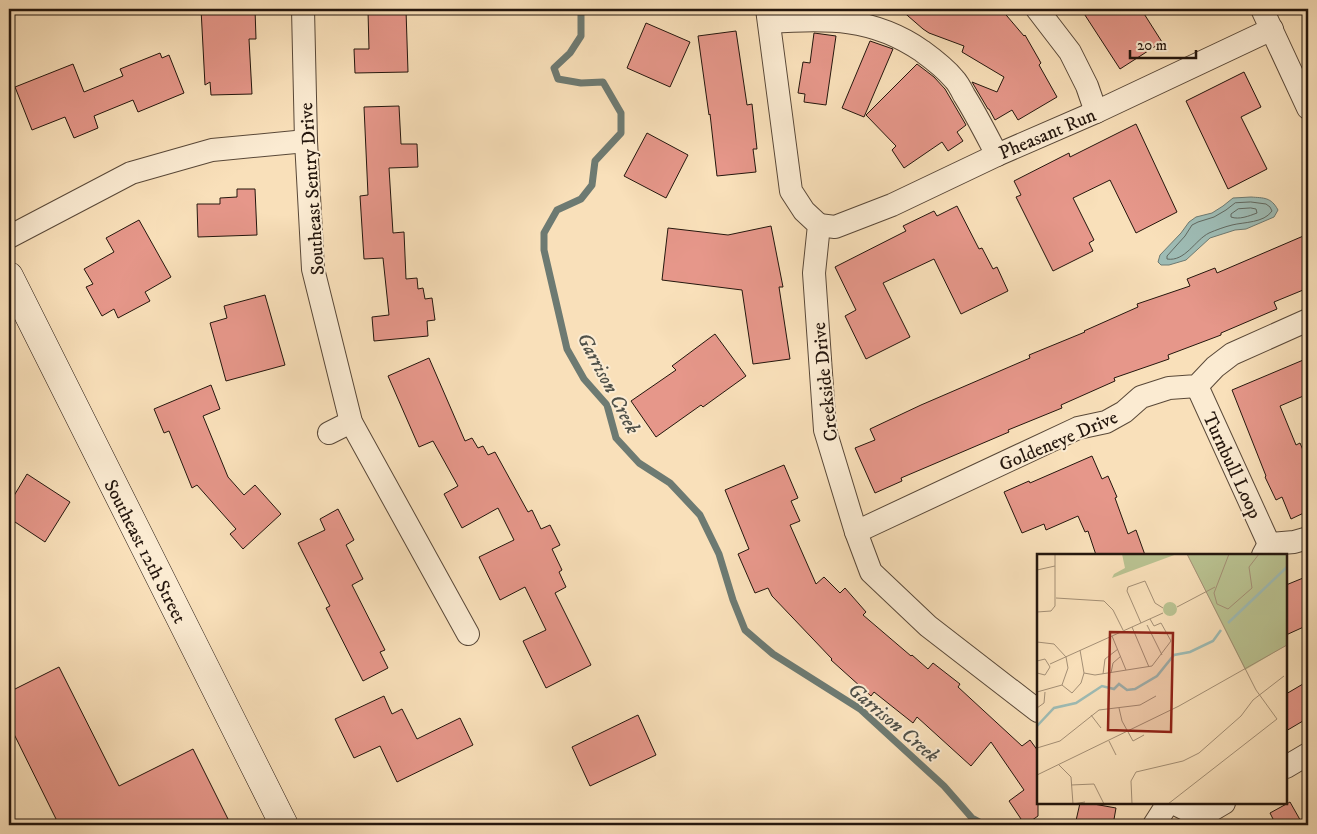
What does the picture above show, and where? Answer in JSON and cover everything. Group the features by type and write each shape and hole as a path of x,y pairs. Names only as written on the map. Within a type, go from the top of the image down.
{"main road":[{"name":"Southeast 12th Street","path":"9,276 284,825"}],"street":[{"name":"Southeast Sentry Drive","path":"303,9 306,141 313,269 351,422 468,634"},
{"path":"1037,9 1070,52 1087,86 1096,112"},
{"path":"818,225 804,211 791,191 768,15 863,24 910,42 933,58 954,79 976,113 997,155"},
{"path":"1267,19 1308,108"},
{"name":"Pheasant Run","path":"818,225 835,227 892,206 997,155 1096,112 1267,19"},
{"path":"9,237 131,173 212,150 306,141"},
{"name":"Creekside Drive","path":"818,225 814,273 825,430 856,532 871,572 928,626 1034,701"},
{"path":"1197,386 1215,367 1232,354 1308,320"},
{"name":"Goldeneye Drive","path":"856,532 1078,428 1106,422 1124,412 1141,397 1168,388 1197,386"},
{"name":"Turnbull Loop","path":"1197,386 1266,550"},
{"path":"329,433 351,422"},
{"path":"1266,550 1308,538"},
{"path":"1154,825 1167,804"},
{"path":"1175,804 1187,810 1214,814"}],"water":[{"path":"1251,197 1270,200 1278,210 1274,217 1246,229 1235,230 1210,238 1186,260 1169,265 1161,265 1158,262 1160,255 1189,222 1196,217 1212,213 1233,198"}],"building":[{"path":"201,9 255,9 256,39 249,39 252,94 211,95 210,82 205,85"},
{"path":"900,9 1001,9 1025,35 1057,97 1018,120 1012,110 995,120 972,82 997,92 1004,77 962,52 964,46 929,33"},
{"path":"1081,9 1141,9 1162,42 1120,69"},
{"path":"406,10 408,72 355,73 354,49 369,49 368,11"},
{"path":"646,23 690,42 670,87 627,68"},
{"path":"736,31 747,105 752,104 757,149 753,149 756,172 717,176 698,36"},
{"path":"814,33 836,36 826,105 804,102 805,94 798,93 803,62 810,63"},
{"path":"870,41 893,49 864,117 842,108"},
{"path":"160,53 162,58 169,55 184,93 138,112 133,100 94,116 98,128 74,138 65,117 32,130 15,87 73,64 84,92 123,76 120,69"},
{"path":"917,64 934,77 945,89 966,125 957,132 963,141 948,151 942,142 904,168 892,150 896,146 866,115"},
{"path":"1244,72 1261,107 1241,117 1267,169 1228,189 1186,101"},
{"path":"399,106 401,144 417,144 418,167 389,168 393,233 404,232 406,279 417,278 418,289 423,288 425,299 432,298 435,320 427,321 428,336 374,341 372,317 389,315 383,258 364,259 360,196 368,195 364,107"},
{"path":"1136,124 1177,212 1136,233 1110,180 1073,198 1094,240 1089,243 1093,251 1053,271 1016,197 1021,195 1014,181 1069,153 1070,157"},
{"path":"647,133 688,155 666,198 624,176"},
{"path":"237,189 255,189 257,235 198,237 197,204 220,204 220,198 237,197"},
{"path":"957,206 979,249 982,248 993,269 997,267 1008,291 961,314 934,259 883,283 910,337 866,359 845,316 856,310 835,267 906,231 903,226 934,211 937,216"},
{"path":"139,220 171,277 145,292 150,301 118,318 114,309 102,316 86,287 93,284 84,269 114,252 106,238"},
{"path":"771,226 783,287 779,287 790,359 753,364 742,290 662,280 668,228 728,235"},
{"path":"1308,234 1308,288 1274,302 1277,309 1221,333 1221,335 1168,355 1169,359 1114,378 1115,381 1061,405 1062,408 901,478 902,481 875,493 855,448 875,440 870,429 1030,358 1029,355 1085,332 1138,307 1137,304 1190,286 1187,279 1215,268 1217,273"},
{"path":"265,295 285,365 226,381 210,323 227,318 224,306"},
{"path":"715,334 746,376 703,407 701,405 656,437 631,401 676,370 672,366"},
{"path":"429,358 465,441 472,438 478,448 483,446 488,455 495,452 528,512 532,510 541,529 550,525 560,545 552,549 562,570 559,572 566,587 555,593 591,665 546,688 523,641 546,630 525,587 500,600 479,557 514,540 498,508 462,528 444,494 458,486 433,441 419,447 388,376"},
{"path":"1308,358 1308,394 1280,406 1296,445 1300,443 1308,462 1308,511 1291,519 1282,497 1276,500 1265,477 1232,390"},
{"path":"211,385 220,409 203,416 228,477 244,495 255,485 281,514 243,549 230,534 236,529 197,485 192,488 169,431 164,433 154,409"},
{"path":"1092,456 1102,479 1108,476 1117,497 1115,498 1128,534 1136,530 1145,554 1096,554 1088,531 1085,532 1078,516 1046,530 1044,524 1022,533 1004,492 1029,481 1030,483"},
{"path":"784,465 798,498 791,501 800,521 790,525 816,584 824,577 840,593 845,588 866,612 863,615 911,656 928,669 933,663 960,684 958,687 1022,746 1030,740 1037,750 1038,816 1025,825 1009,801 1024,790 991,742 971,766 917,717 913,723 874,692 871,696 831,660 772,596 768,588 755,593 738,554 749,549 725,490"},
{"path":"27,474 70,502 45,542 9,518 9,504"},
{"path":"338,509 354,540 346,545 363,579 352,585 385,650 380,652 388,668 363,681 326,608 330,606 298,543 325,530 320,519"},
{"path":"1308,576 1308,625 1287,635 1287,585"},
{"path":"59,667 119,786 193,749 231,825 59,825 9,724 9,692"},
{"path":"1308,681 1308,718 1287,730 1287,693"},
{"path":"384,696 392,714 402,709 417,739 460,718 473,745 397,782 380,746 354,758 335,719"},
{"path":"638,715 656,755 590,786 572,747"},
{"path":"1290,802 1303,825 1276,825 1270,813"},
{"path":"1080,804 1094,804 1116,808 1113,825 1075,825"}],"waterway":[{"name":"Garrison Creek","path":"578,9 581,14 581,36 570,53 554,68 558,79 581,83 603,82 621,113 621,133 595,161 592,185 581,199 557,210 544,233 544,250 567,349 584,379 607,405 616,438 639,463 670,483 700,515 719,554 733,600 745,630 773,654 860,709 944,786 972,818 985,825"}]}
